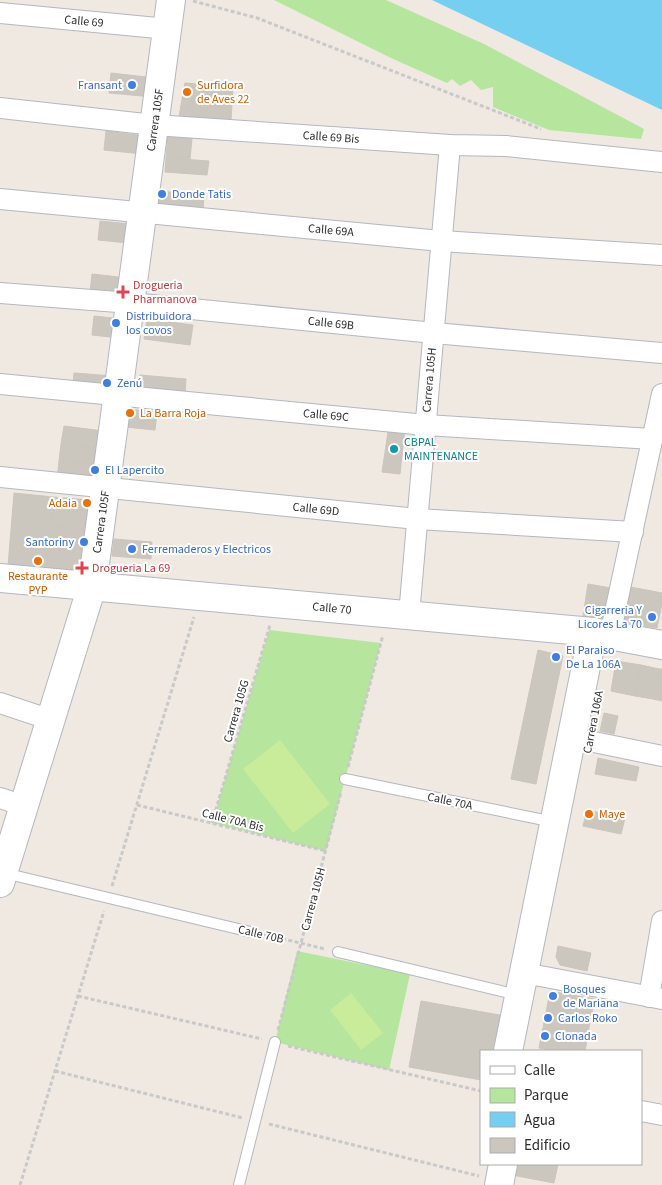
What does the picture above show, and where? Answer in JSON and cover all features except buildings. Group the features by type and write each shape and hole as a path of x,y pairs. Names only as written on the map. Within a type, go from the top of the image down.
{"street":[{"name":"Carrera 105F","path":"2,878 12,802 51,720 92,586 171,0"},
{"name":"Calle 69","path":"0,13 168,29"},
{"name":"Calle 69 Bis","path":"0,108 154,125 450,145 506,146 662,162"},
{"name":"Carrera 105H","path":"399,614 417,519 450,145"},
{"name":"Calle 69A","path":"0,199 441,241 662,255"},
{"name":"Calle 69B","path":"0,293 131,303 662,353"},
{"name":"Calle 69C","path":"0,384 426,425 652,439"},
{"name":"Carrera 106A","path":"526,1050 528,982 554,822 602,633 634,532 662,394"},
{"name":"Calle 69D","path":"0,477 417,519 634,532"},
{"name":"Calle 70","path":"0,578 602,633 662,645"},
{"name":"Carrera 106A","path":"508,1050 528,982 589,741 602,633"},
{"path":"0,703 51,720"},
{"path":"589,741 662,756"},
{"path":"528,982 656,998 662,921"},
{"path":"642,1111 662,1115"}],"lane":[{"name":"Calle 70A","path":"345,780 554,822"},
{"name":"Calle 70B","path":"2,878 251,932"},
{"path":"338,952 528,982"},
{"path":"238,1185 275,1042"}],"path":[{"path":"188,0 257,18 547,132"},
{"name":"Carrera 105G","path":"212,823 277,603"},
{"name":"Carrera 105H","path":"275,1042 345,780 399,614"},
{"name":"Calle 70A Bis","path":"137,805 326,851"},
{"name":"Calle 70B","path":"251,932 338,952"}],"green space":[{"path":"274,0 386,0 484,44 644,129 641,139 549,130 493,107 493,87 481,90 471,80 460,86 452,79 447,83 391,58"},
{"path":"269,630 381,643 326,851 212,823"},
{"path":"280,740 330,804 293,833 243,769"},
{"path":"297,951 410,974 389,1070 275,1042"},
{"path":"351,993 383,1033 361,1050 330,1010"}],"water":[{"path":"432,0 662,0 662,110"}],"place":[{"name":"Fransant","path":"132,85"},
{"name":"Surfidora de Aves 22","path":"187,92"},
{"name":"Donde Tatis","path":"162,194"},
{"name":"Drogueria Pharmanova","path":"123,292"},
{"name":"Distribuidora los covos","path":"116,323"},
{"name":"Zenú","path":"107,383"},
{"name":"La Barra Roja","path":"130,413"},
{"name":"CBPAL MAINTENANCE","path":"394,449"},
{"name":"El Lapercito","path":"95,470"},
{"name":"Adaia","path":"87,503"},
{"name":"Santoriny","path":"84,542"},
{"name":"Ferremaderos y Electricos","path":"132,549"},
{"name":"Restaurante PYP","path":"38,561"},
{"name":"Drogueria La 69","path":"82,568"},
{"name":"Cigarreria Y Licores La 70","path":"652,617"},
{"name":"El Paraiso De La 106A","path":"556,657"},
{"name":"Maye","path":"589,814"},
{"name":"Bosques de Mariana","path":"553,996"},
{"name":"Carlos Roko","path":"548,1018"},
{"name":"Clonada","path":"545,1036"}]}
